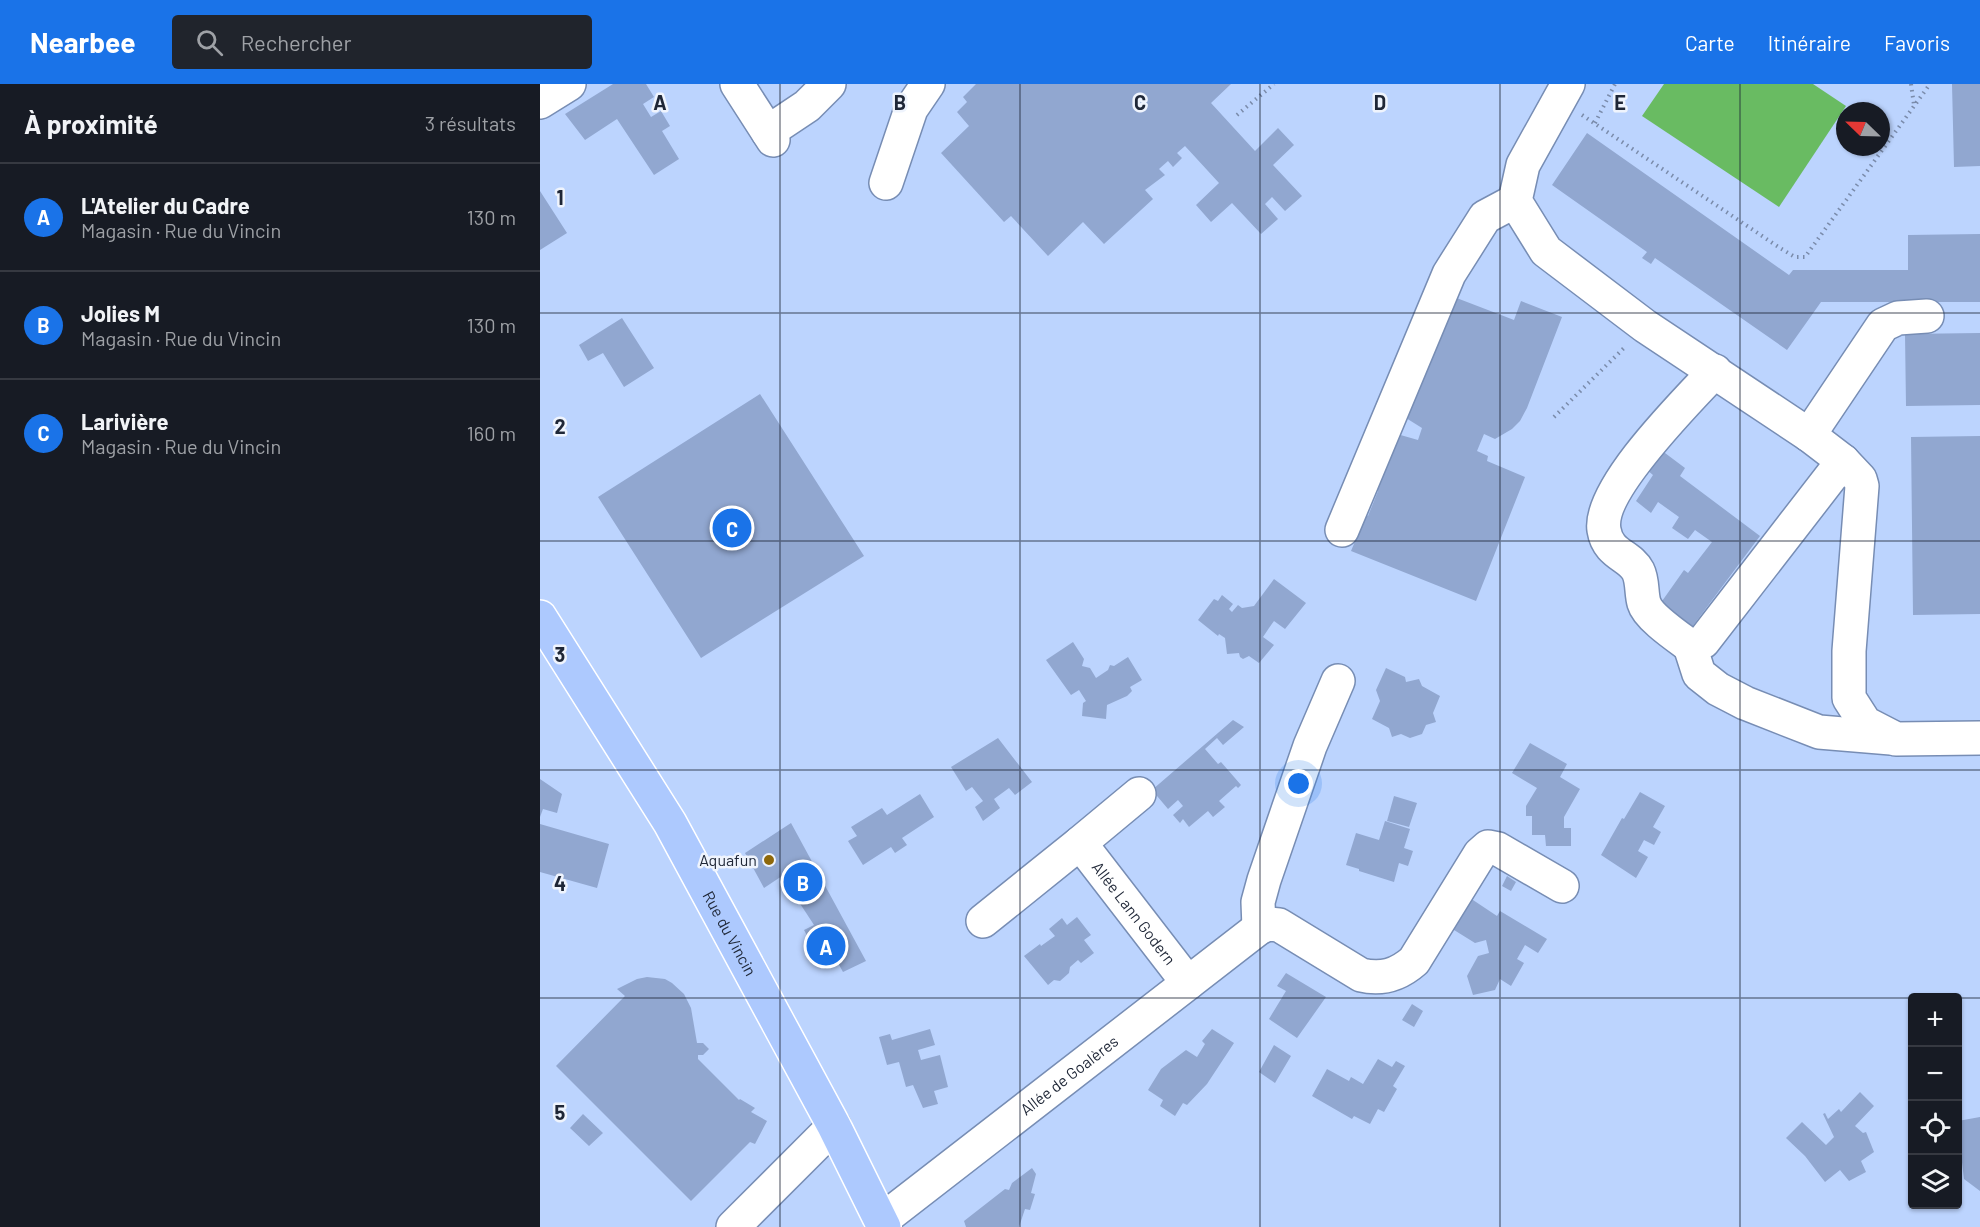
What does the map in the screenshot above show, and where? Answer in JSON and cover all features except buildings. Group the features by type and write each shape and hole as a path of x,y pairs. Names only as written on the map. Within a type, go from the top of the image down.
{"main road":[{"name":"Rue du Vincin","path":"540,617 670,823 834,1126 883,1224"}],"street":[{"path":"540,102 569,84"},
{"path":"737,84 770,136 807,106 829,84"},
{"path":"886,183 911,109 928,84"},
{"path":"1564,92 1523,165 1515,201 1546,251 1645,326 1809,435 1843,461 1860,479 1862,486 1849,651 1849,698 1865,723 1896,739"},
{"path":"1342,530 1449,274 1485,217 1515,201"},
{"path":"1809,435 1883,326 1898,318 1927,316"},
{"path":"1715,371 1675,414 1621,480 1605,514 1604,530 1608,544 1638,570 1644,605 1659,622 1690,646 1699,674 1718,689 1745,703 1819,732 1896,739 1980,738"},
{"path":"1690,646 1703,642 1843,461"},
{"path":"1338,681 1310,746 1264,880 1258,902 1258,928 1268,924 1279,925 1361,975 1373,978 1389,977 1404,970 1414,961 1480,854 1488,847 1498,849 1562,886"},
{"path":"983,921 1139,794"},
{"name":"Allée Lann Godern","path":"1080,843 1188,983"},
{"name":"Allée de Goalères","path":"883,1224 1258,928"},
{"path":"733,1227 834,1126"}],"path":[{"path":"1237,115 1274,84"},
{"path":"1595,123 1615,84"},
{"path":"1911,84 1914,106"},
{"path":"1564,92 1595,123 1780,248 1795,256 1805,257 1930,84"},
{"path":"1554,417 1645,326"}],"green space":[{"path":"1664,84 1813,84 1840,102 1836,102 1836,121 1779,207 1642,116"}],"place":[{"name":"Larivière","path":"732,528"},
{"name":"Aquafun","path":"769,860"},
{"name":"Jolies M","path":"803,882"},
{"name":"L'Atelier du Cadre","path":"826,946"}]}
